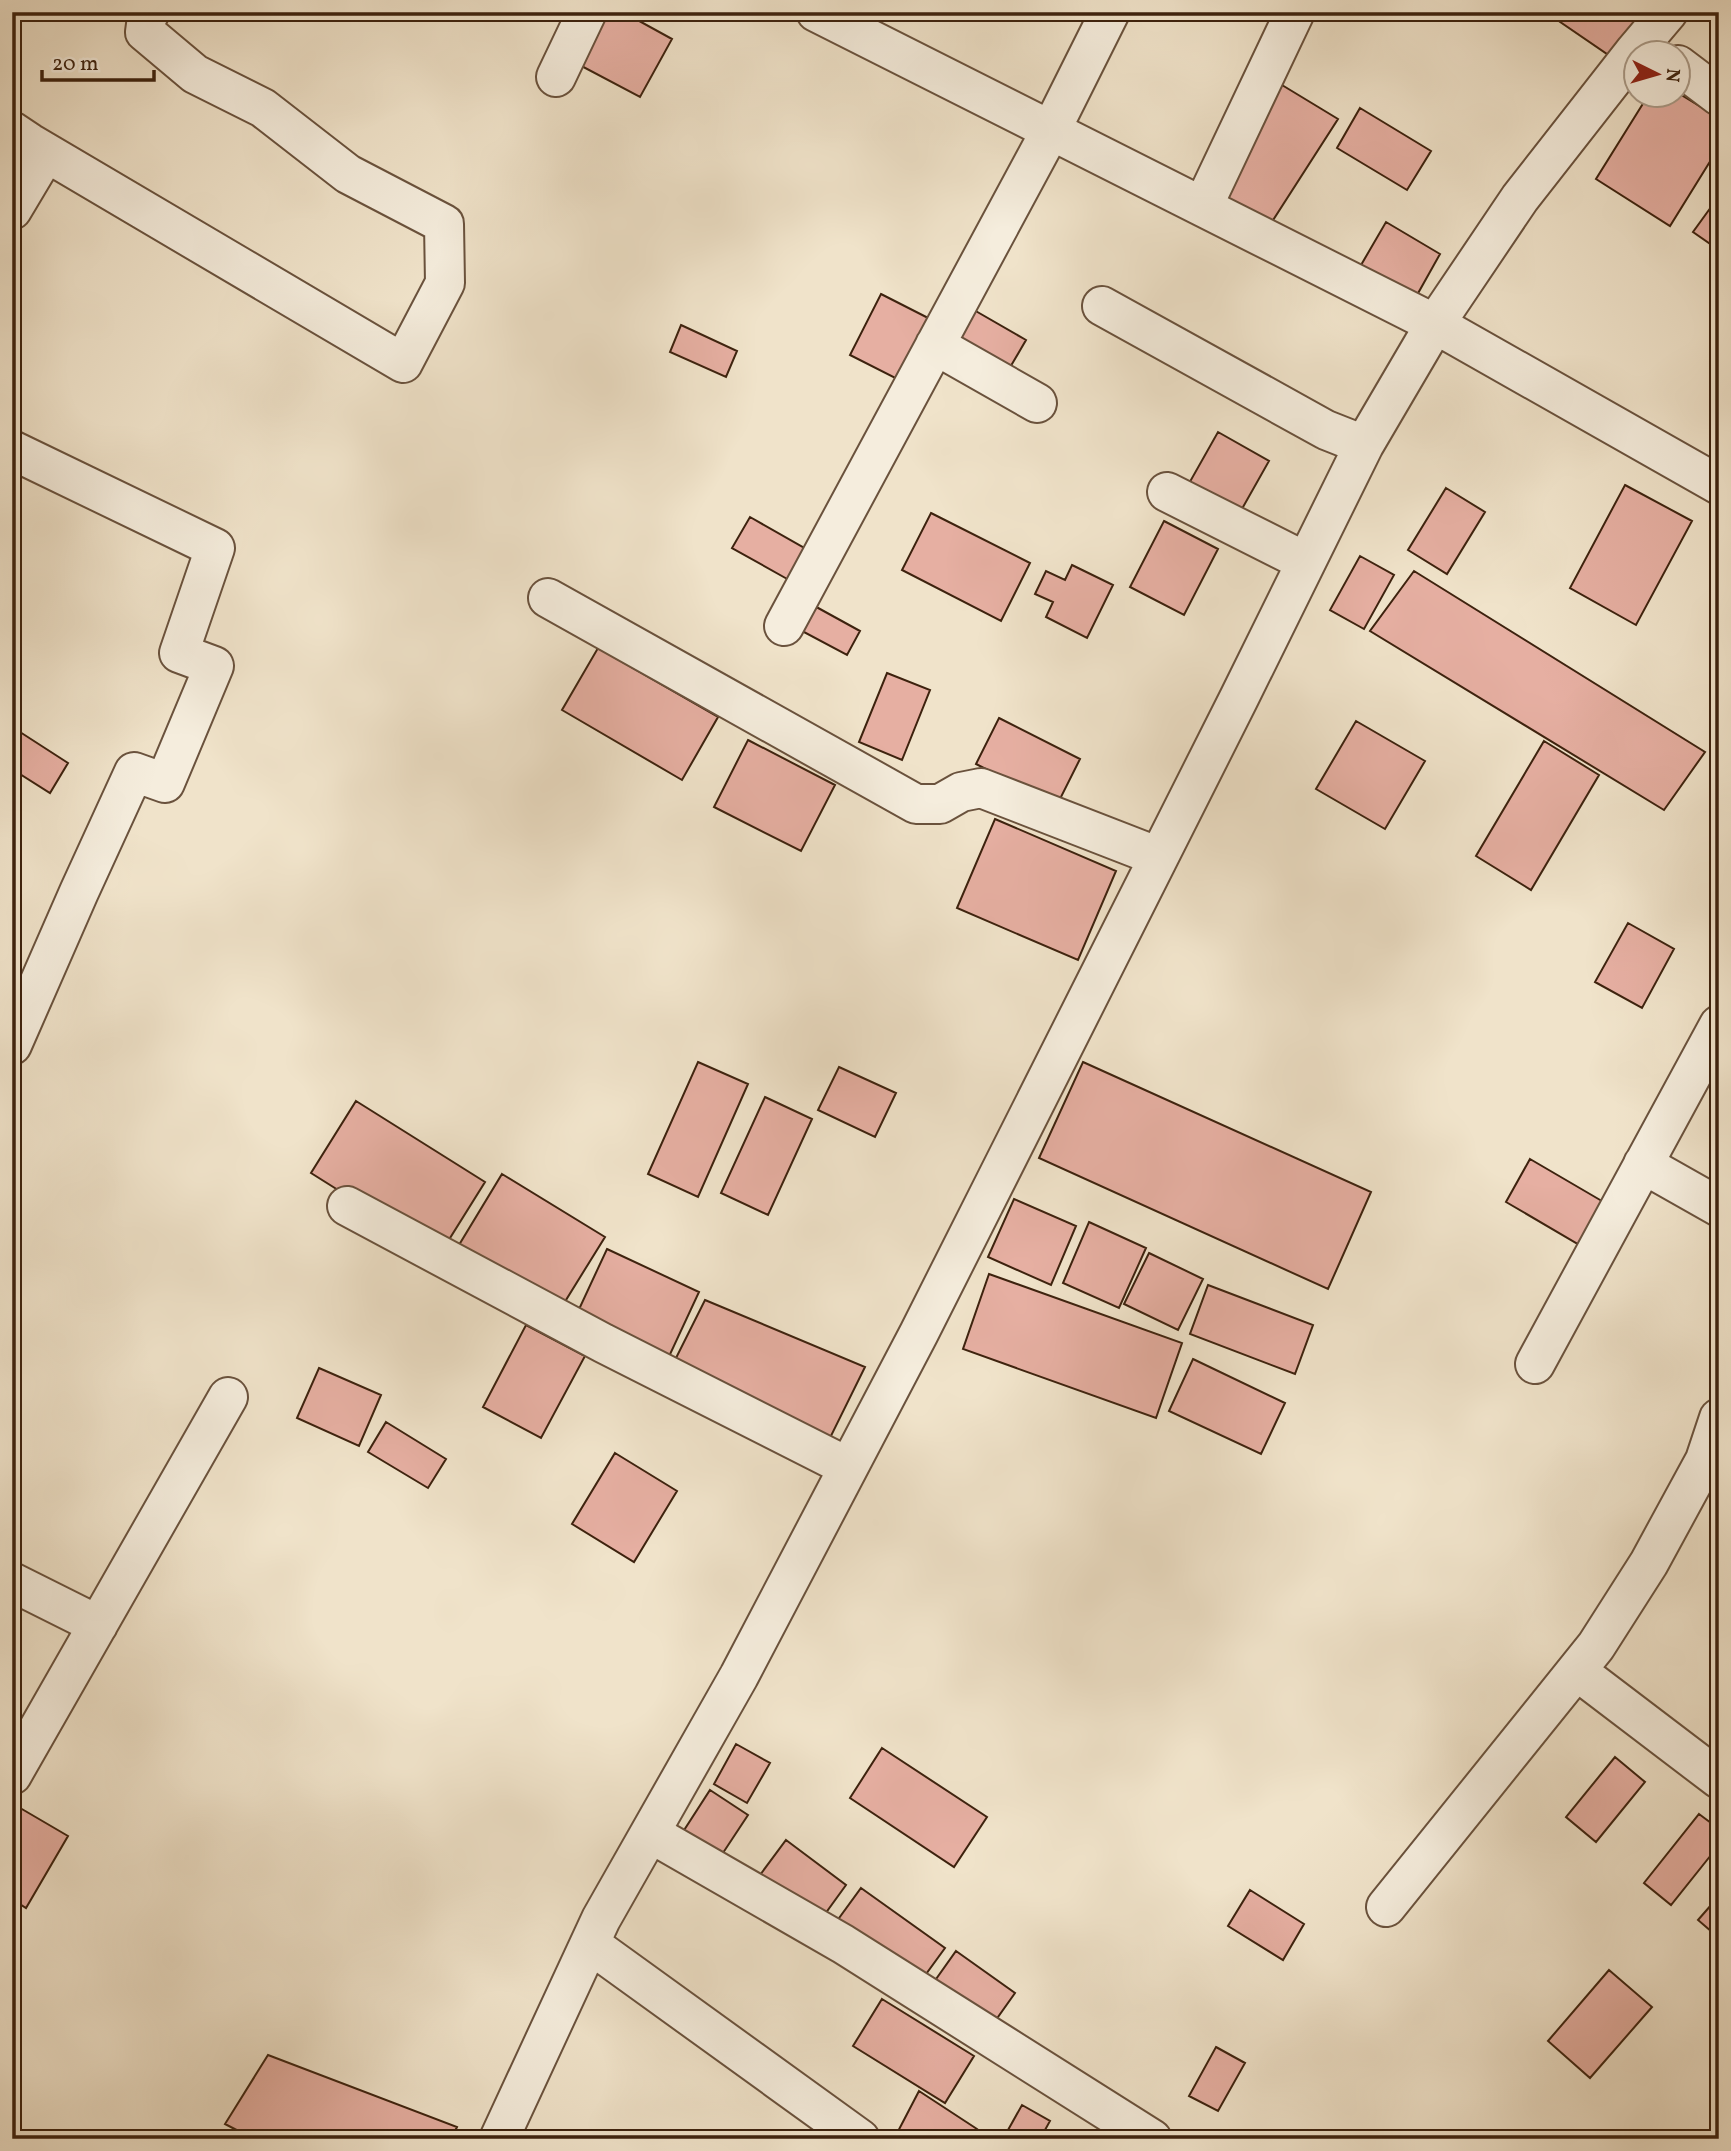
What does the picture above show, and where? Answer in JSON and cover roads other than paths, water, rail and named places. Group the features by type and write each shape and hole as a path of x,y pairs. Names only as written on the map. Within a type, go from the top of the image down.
{"street":[{"path":"12,131 403,363 445,283 444,224 348,174 263,107 195,75 145,32 146,17 150,12"},
{"path":"556,77 587,12"},
{"path":"816,12 1435,324 1719,485"},
{"path":"784,626 1051,130 1110,12"},
{"path":"1203,206 1295,12"},
{"path":"499,2139 590,1944 739,1676 919,1333 1363,445 1435,324 1520,198 1659,34"},
{"path":"1692,76 1719,96"},
{"path":"12,211 46,153"},
{"path":"1102,306 1326,430 1363,445"},
{"path":"935,345 1037,403"},
{"path":"12,450 215,548 179,653 214,666 165,783 134,772 12,1045"},
{"path":"1167,492 1306,562"},
{"path":"548,598 916,804 940,804 961,792 981,788 1159,857"},
{"path":"1535,1364 1719,1025"},
{"path":"1643,1164 1719,1208"},
{"path":"347,1206 603,1343 848,1467"},
{"path":"12,1775 228,1397"},
{"path":"1386,1907 1596,1646 1649,1563 1705,1460 1719,1418"},
{"path":"12,1582 98,1625"},
{"path":"1577,1671 1719,1779"},
{"path":"650,1833 843,1944 1152,2139"},
{"path":"590,1944 860,2139"}]}
